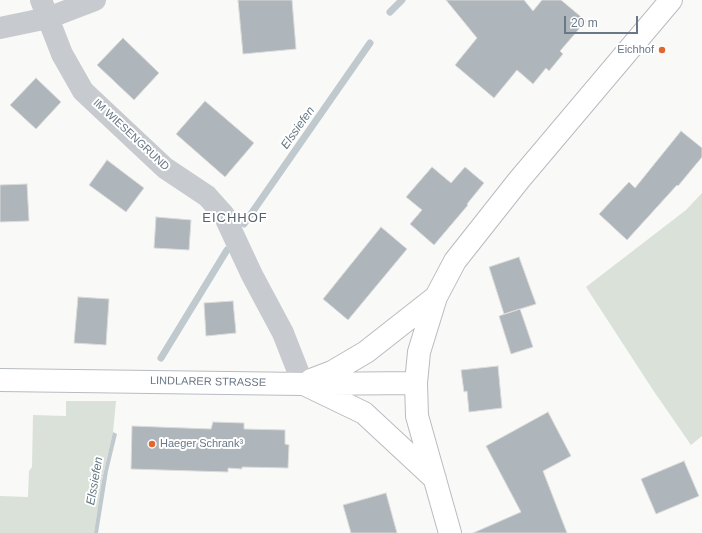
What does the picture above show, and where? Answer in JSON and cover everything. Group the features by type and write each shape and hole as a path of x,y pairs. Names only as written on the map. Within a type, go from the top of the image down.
{"main road":[{"path":"450,533 417,416 416,383 419,352 436,297 455,261 519,180 671,0"},
{"path":"303,384 332,372 366,352 436,297"},
{"name":"LINDLARER STRASSE","path":"0,380 303,384 416,383"},
{"path":"303,384 364,413 435,479"}],"street":[{"path":"0,28 45,9 95,0"},
{"name":"IM WIESENGRUND","path":"45,9 62,54 83,91 164,168 207,196 224,215 252,275 283,333 303,384"}],"shaded area":[{"path":"702,193 702,436 691,445 653,390 586,287 686,210"},
{"path":"66,401 116,401 113,432 102,480 94,533 0,533 0,496 28,497 29,471 32,467 33,415 66,416"},
{"path":"113,432 117,434 108,471 98,533 94,533 102,480"}],"building":[{"path":"238,0 292,0 296,49 243,54"},
{"path":"446,0 524,0 533,11 542,0 561,0 586,21 560,51 563,54 549,71 546,68 533,84 517,70 494,98 455,65 477,38"},
{"path":"123,38 159,73 134,100 97,65"},
{"path":"36,78 61,102 36,129 10,105"},
{"path":"205,101 254,143 225,177 176,134"},
{"path":"681,131 702,148 702,157 678,186 677,185 627,240 599,214 629,182 635,188"},
{"path":"107,160 144,188 126,212 89,185"},
{"path":"432,167 451,183 465,167 484,183 467,204 468,205 434,245 410,224 422,210 406,197"},
{"path":"27,184 29,221 0,222 0,185"},
{"path":"156,217 191,220 189,250 154,248"},
{"path":"381,227 407,249 348,320 323,299"},
{"path":"519,257 536,304 504,314 489,267"},
{"path":"78,297 109,299 106,345 74,343"},
{"path":"233,301 236,333 206,336 204,303"},
{"path":"520,309 533,347 511,354 499,316"},
{"path":"498,366 502,408 469,412 467,391 464,392 461,370"},
{"path":"548,412 571,456 543,471 567,533 473,533 521,512 486,446"},
{"path":"213,422 244,423 244,429 285,430 285,444 289,445 288,468 242,467 242,469 228,468 228,472 131,469 132,426 211,429"},
{"path":"684,461 699,496 656,514 641,479"},
{"path":"386,493 397,533 351,533 343,505"}],"waterway":[{"name":"Elssiefen","path":"390,12 402,0"},
{"name":"Elssiefen","path":"244,224 370,43"},
{"name":"Elssiefen","path":"161,358 227,250"}],"place":[{"name":"Eichhof","path":"662,50"},
{"name":"Haeger Schrank³","path":"152,444"}],"district":[{"name":"EICHHOF","path":"235,218"}]}
